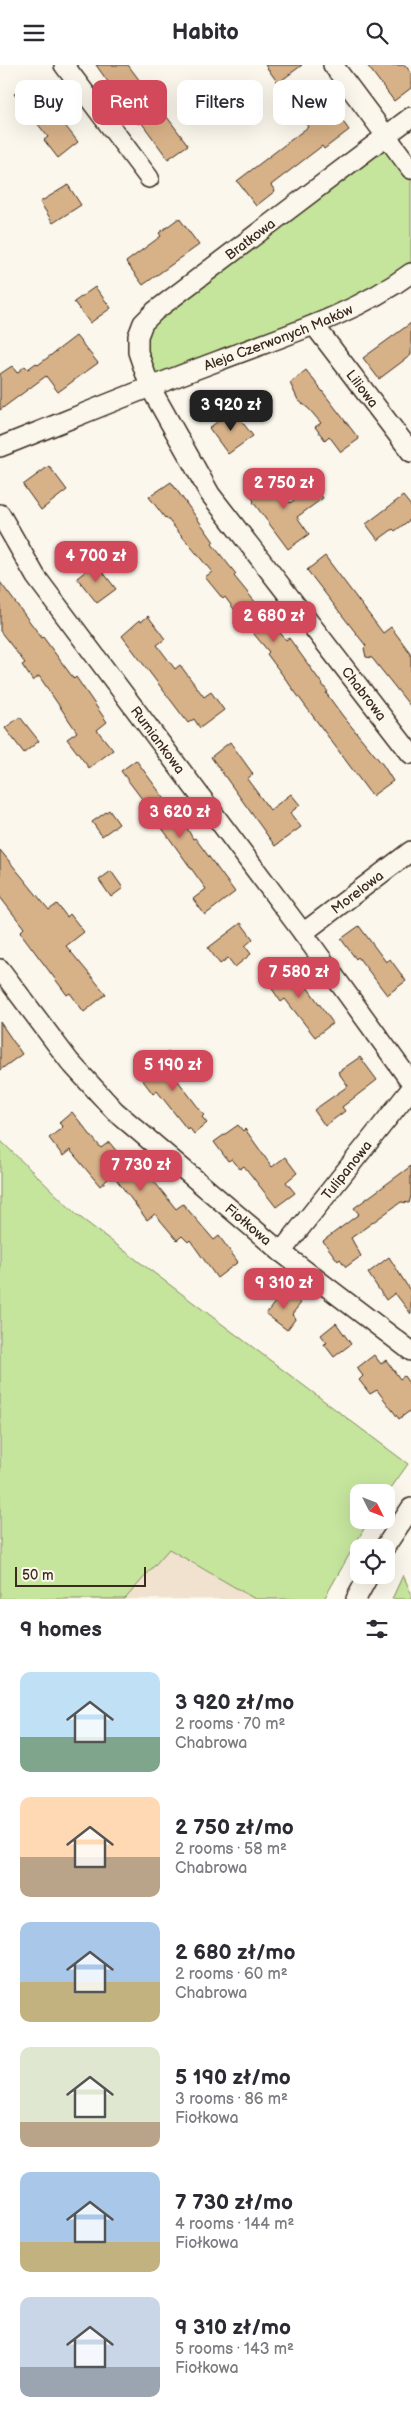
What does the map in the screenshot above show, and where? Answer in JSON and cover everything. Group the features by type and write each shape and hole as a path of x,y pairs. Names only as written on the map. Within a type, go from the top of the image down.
{"street":[{"path":"64,65 149,178"},
{"path":"333,65 411,169"},
{"name":"Bratkowa","path":"150,387 138,352 138,336 143,323 155,311 411,117"},
{"name":"Aleja Czerwonych Maków","path":"0,447 150,387 314,325 369,299 411,273"},
{"name":"Liliowa","path":"314,325 411,452"},
{"name":"Chabrowa","path":"150,387 210,494 411,753"},
{"name":"Rumiankowa","path":"0,514 36,577 303,933 411,1081"},
{"name":"Morelowa","path":"303,933 411,851"},
{"name":"Fiołkowa","path":"0,969 70,1062 115,1111 281,1252 411,1351"},
{"name":"Tulipanowa","path":"281,1252 411,1089"},
{"path":"390,1539 411,1508"},
{"path":"356,1599 365,1584"}],"shaded area":[{"path":"168,1549 255,1599 125,1599"}],"green space":[{"path":"386,137 411,171 411,272 400,280 151,385 144,323"},
{"path":"0,1140 77,1215 408,1464 394,1484 350,1484 350,1529 364,1529 358,1539 350,1539 350,1553 324,1599 255,1599 169,1549 125,1599 0,1599"},
{"path":"403,1575 411,1593 411,1599 392,1599"}],"building":[{"path":"96,65 128,65 139,80 107,80"},
{"path":"265,65 302,65 282,80 276,80"},
{"path":"367,65 405,65 411,73 411,88 394,101"},
{"path":"167,117 188,145 168,159 143,125 167,125"},
{"path":"345,124 349,130 324,149 322,146 271,185 275,191 256,206 237,181 308,127 307,125"},
{"path":"39,125 65,125 78,142 58,158 44,140 48,137"},
{"path":"68,185 81,205 53,223 40,202"},
{"path":"179,218 199,245 143,285 126,262 161,236 159,233"},
{"path":"95,287 111,308 90,323 74,302"},
{"path":"411,323 411,355 379,379 363,358"},
{"path":"76,336 98,363 58,392 46,376 0,410 0,374 12,366 17,373 25,366 28,369 36,363 38,365"},
{"path":"306,370 359,439 341,452 329,436 325,440 315,427 321,423 298,400 290,383"},
{"path":"233,410 253,436 228,454 209,428"},
{"path":"49,466 67,490 41,510 23,485"},
{"path":"267,477 290,503 314,486 323,498 297,517 309,534 288,549 253,502 248,492"},
{"path":"171,482 214,542 212,544 236,574 234,576 286,640 289,638 328,692 326,693 342,715 383,765 393,781 372,796 267,654 269,652 248,627 242,626 242,620 225,597 223,599 205,577 212,572 149,497"},
{"path":"403,496 411,506 411,519 395,531 393,529 378,540 366,524"},
{"path":"325,556 383,633 391,627 411,654 411,707 372,658 366,657 364,648 366,646 307,570"},
{"path":"96,563 116,589 97,603 77,578"},
{"path":"0,582 74,679 76,677 107,722 97,730 113,750 89,768 67,739 77,732 39,676 33,681 22,665 25,663 0,631"},
{"path":"148,616 165,639 157,645 175,669 180,665 204,697 211,692 224,710 200,728 194,719 188,723 122,636 140,620 141,622"},
{"path":"20,717 39,741 24,753 5,728"},
{"path":"230,742 253,774 247,779 270,810 291,794 300,805 290,813 301,827 275,846 211,757"},
{"path":"136,760 169,805 173,802 193,839 195,838 235,892 205,915 193,899 206,889 154,817 148,821 139,808 145,803 121,771"},
{"path":"109,810 119,824 102,836 92,822"},
{"path":"0,850 49,910 57,904 67,917 70,914 84,932 66,946 106,994 84,1012 70,993 67,995 20,932 24,928 0,897"},
{"path":"111,871 123,888 111,897 99,880"},
{"path":"241,923 253,939 245,946 251,954 235,967 228,958 220,964 208,948"},
{"path":"359,926 386,962 390,959 406,981 387,995 358,957 356,959 341,939"},
{"path":"289,962 333,1023 315,1037 285,999 281,1002 266,980"},
{"path":"0,1022 22,1054 0,1070"},
{"path":"168,1052 182,1071 175,1077 204,1115 202,1117 207,1123 194,1134 189,1127 187,1129 157,1091 153,1094 138,1074"},
{"path":"360,1057 377,1080 342,1107 345,1111 325,1126 314,1110 348,1086 338,1072"},
{"path":"72,1112 101,1148 109,1142 141,1181 149,1175 176,1209 183,1204 214,1240 219,1236 238,1262 217,1278 190,1240 188,1242 182,1236 177,1240 155,1214 147,1220 113,1175 100,1186 70,1150 63,1156 49,1138 63,1127 59,1123"},
{"path":"238,1125 243,1131 245,1129 272,1167 285,1157 297,1173 286,1182 295,1193 276,1207 244,1166 240,1169 232,1159 228,1161 214,1142"},
{"path":"411,1166 411,1196 409,1203 401,1202 351,1238 361,1256 346,1267 340,1259 338,1261 323,1241 359,1214 354,1208"},
{"path":"389,1257 411,1292 411,1314 395,1293 386,1300 368,1273"},
{"path":"284,1290 301,1303 292,1314 296,1318 287,1330 266,1314"},
{"path":"336,1323 351,1344 334,1357 324,1344 327,1343 321,1335"},
{"path":"374,1355 381,1364 386,1360 400,1379 404,1376 411,1386 411,1410 399,1419 377,1390 370,1394 359,1380 363,1376 357,1368"}]}
